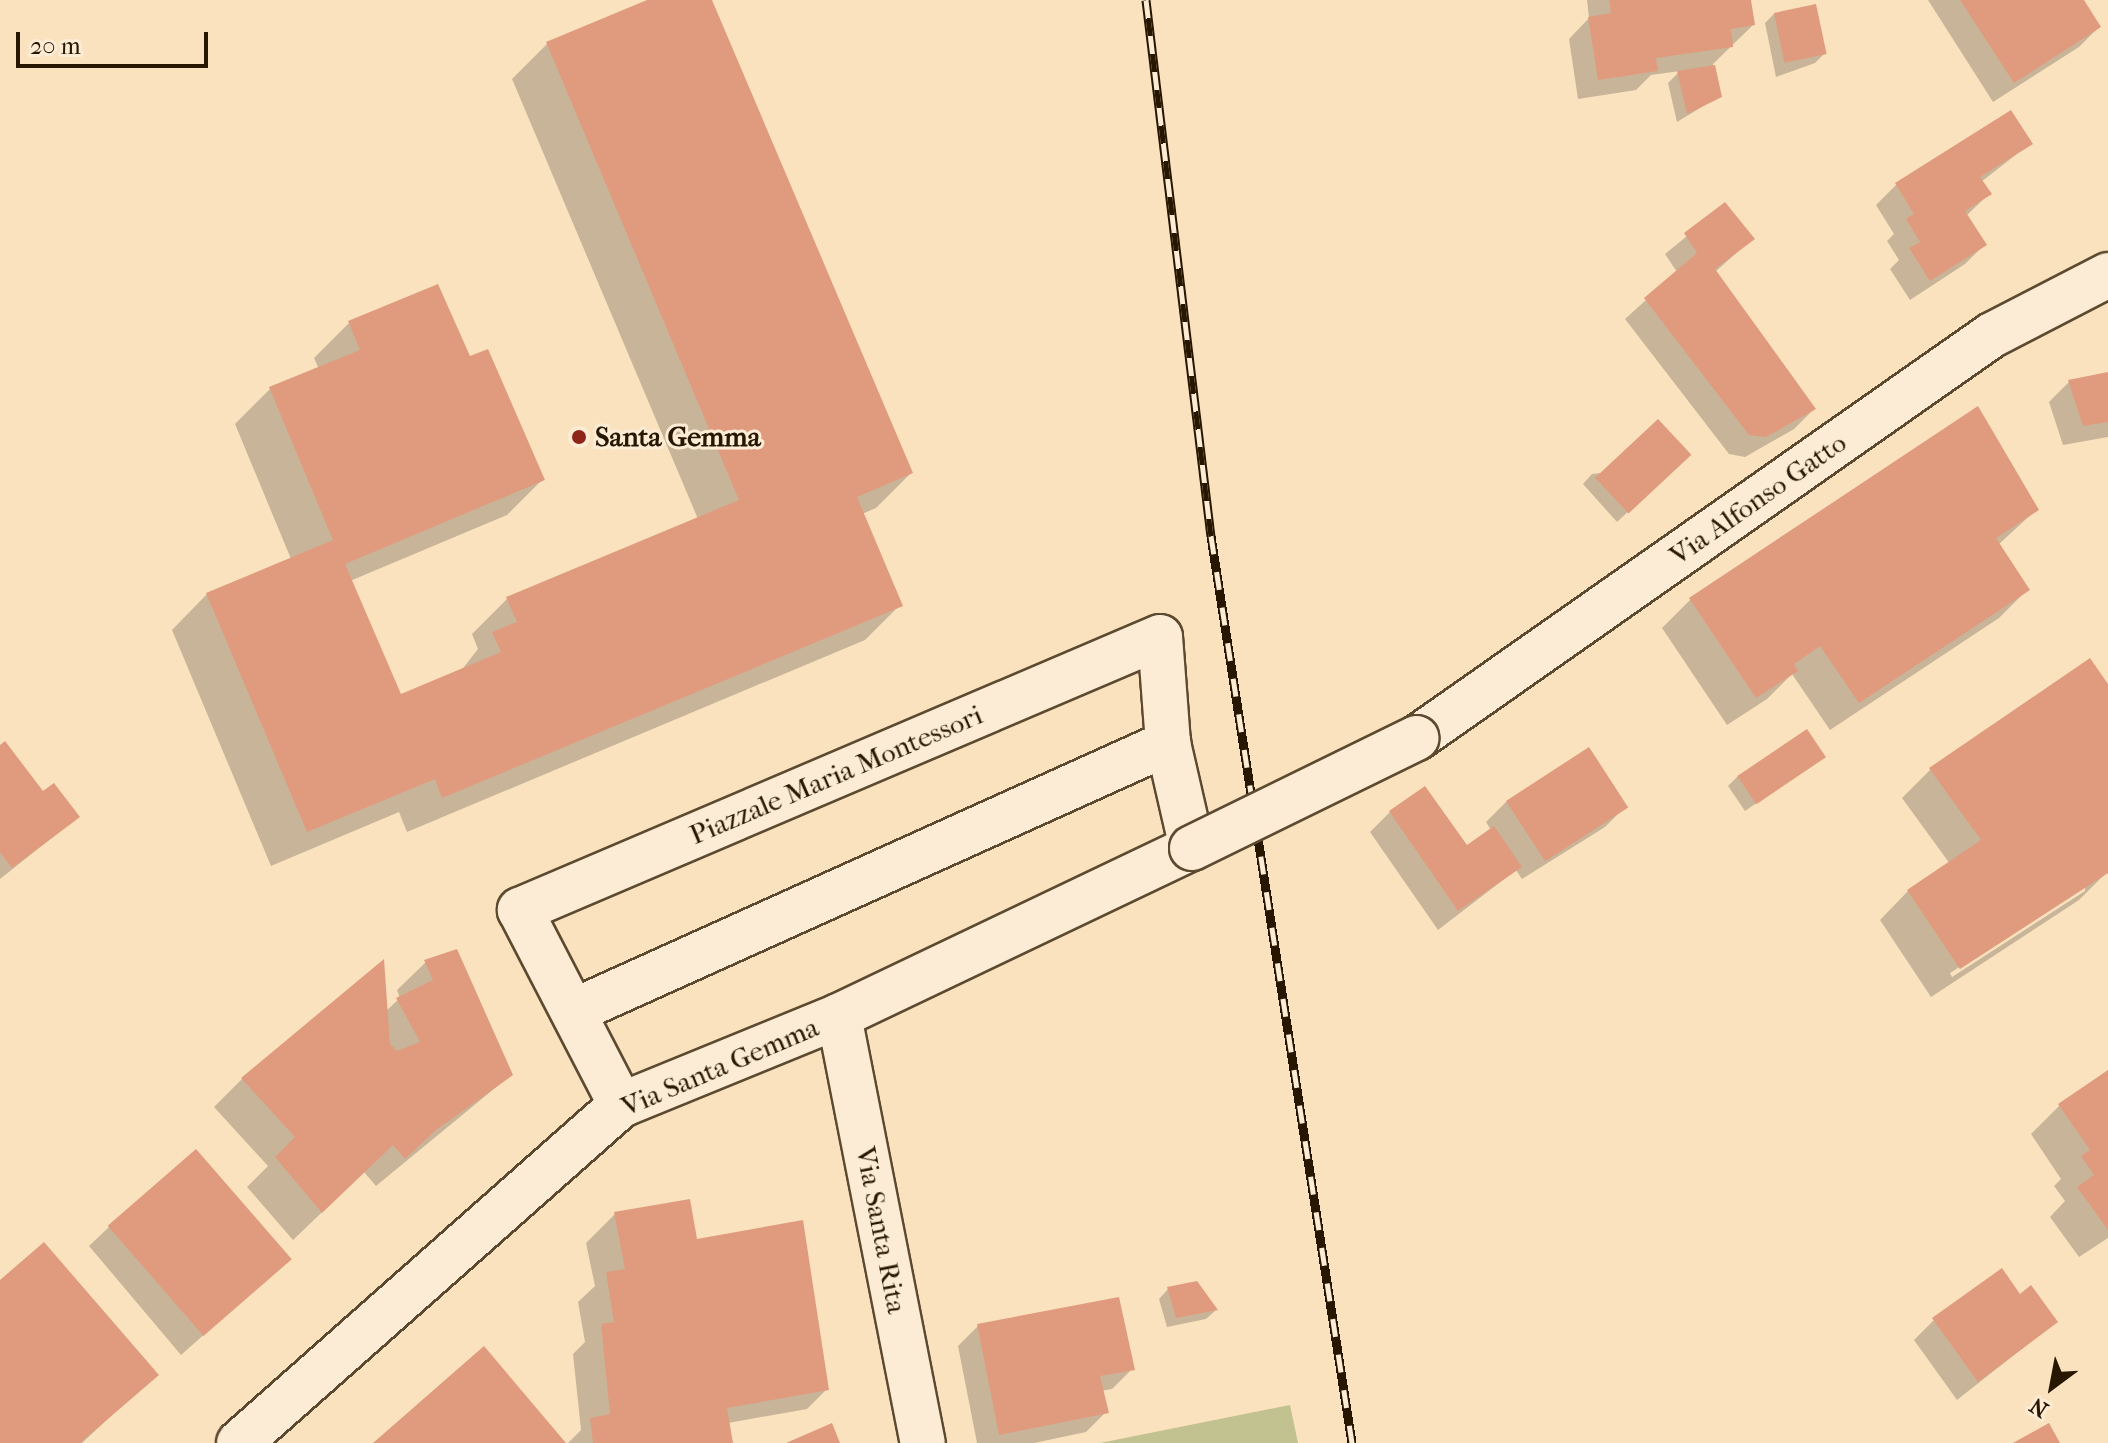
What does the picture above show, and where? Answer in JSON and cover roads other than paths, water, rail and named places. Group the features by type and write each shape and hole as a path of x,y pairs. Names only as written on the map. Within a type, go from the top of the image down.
{"street":[{"name":"Via Alfonso Gatto","path":"1192,848 1417,738 1992,335 2108,275"},
{"name":"Piazzale Maria Montessori","path":"621,1105 520,910 1160,637 1168,743 1192,848"},
{"path":"574,1011 1168,743"},
{"name":"Via Santa Gemma","path":"239,1443 621,1105 839,1016 1192,848"},
{"name":"Via Santa Rita","path":"839,1016 923,1443"}],"railway":[{"path":"1146,0 1211,536 1352,1443"}],"place":[{"name":"Santa Gemma","path":"579,437"}]}
